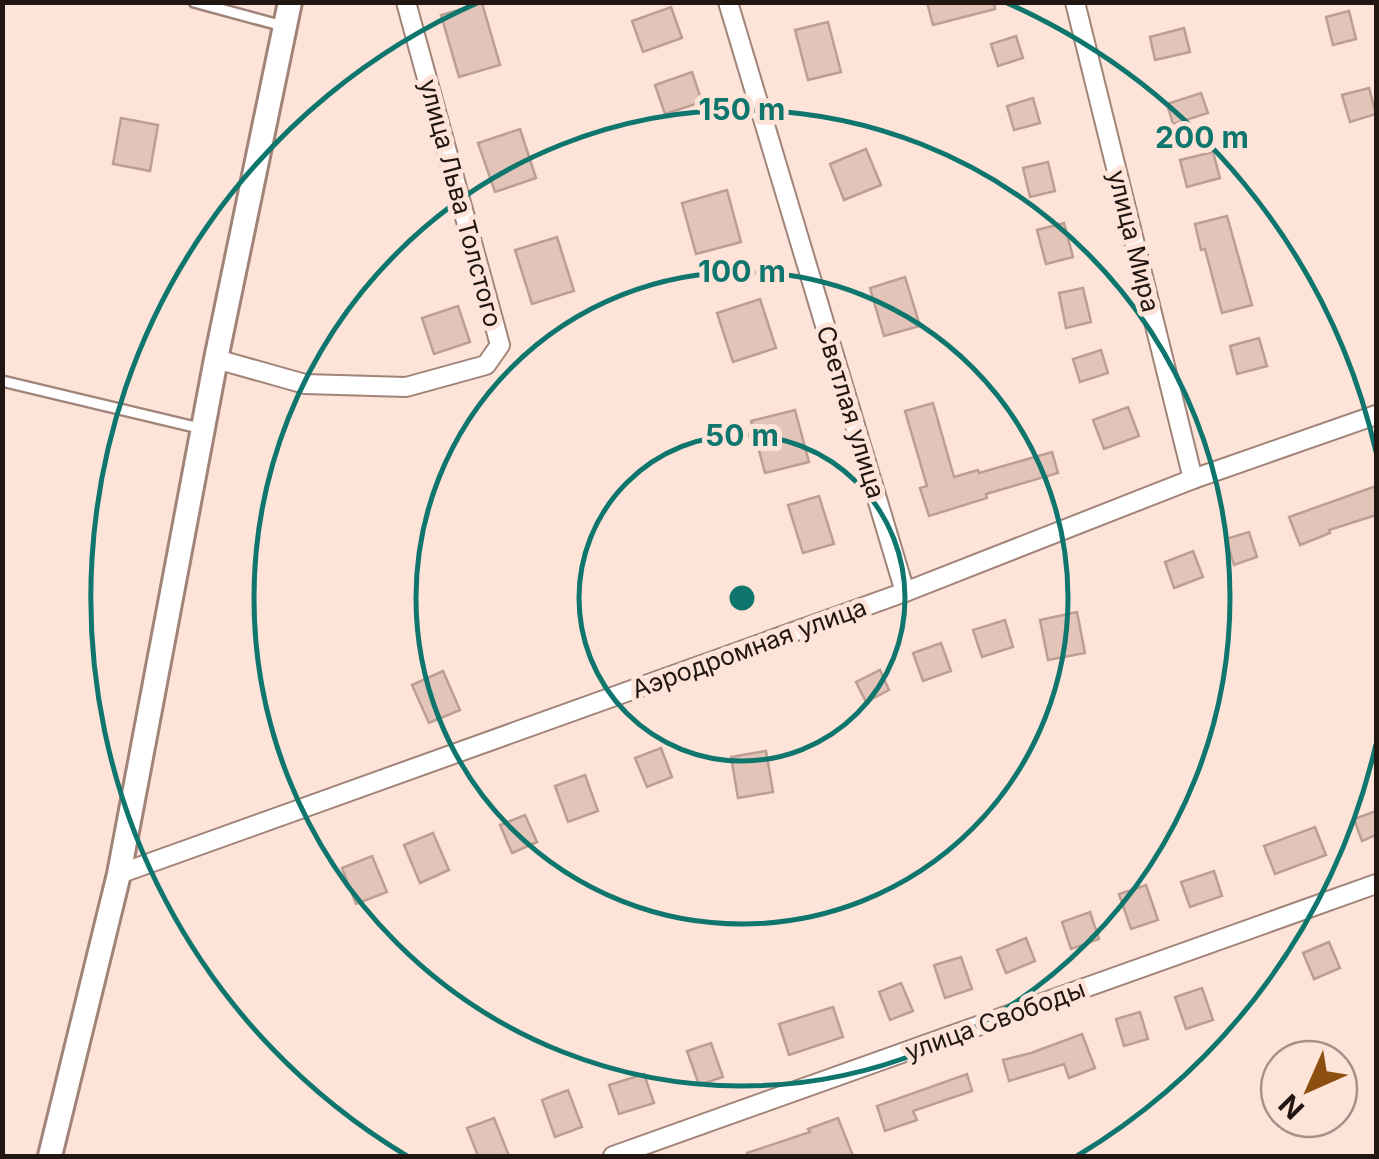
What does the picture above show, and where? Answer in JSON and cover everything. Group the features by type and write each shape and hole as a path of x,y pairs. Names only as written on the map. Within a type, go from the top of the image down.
{"street":[{"path":"50,1156 118,874 216,359 290,2"},
{"name":"улица Льва Толстого","path":"216,359 305,384 406,387 486,364 500,345 406,2"},
{"name":"Светлая улица","path":"728,2 905,592"},
{"name":"улица Мира","path":"1075,2 1192,478"},
{"name":"Аэродромная улица","path":"118,874 905,592 1192,478 1376,415"},
{"name":"улица Свободы","path":"613,1156 1376,884"}],"lane":[{"path":"194,2 284,26"},
{"path":"2,381 203,429"}],"building":[{"path":"927,2 994,2 995,9 933,25"},
{"path":"482,3 500,65 459,77 441,15"},
{"path":"671,7 682,38 643,52 632,21"},
{"path":"1349,11 1356,39 1333,45 1326,17"},
{"path":"828,22 841,72 808,80 795,30"},
{"path":"1184,28 1190,52 1155,60 1150,37"},
{"path":"1016,36 1023,58 998,66 991,44"},
{"path":"692,72 702,102 665,114 655,85"},
{"path":"1369,88 1376,114 1350,122 1342,95"},
{"path":"1201,93 1208,113 1173,124 1167,104"},
{"path":"1033,98 1040,123 1014,130 1007,106"},
{"path":"121,118 158,125 150,171 113,164"},
{"path":"520,129 536,178 495,192 478,143"},
{"path":"866,149 881,185 844,200 830,164"},
{"path":"1213,152 1220,178 1187,187 1180,160"},
{"path":"1048,162 1055,191 1030,197 1023,168"},
{"path":"727,190 741,242 696,254 682,203"},
{"path":"1227,216 1252,305 1222,313 1195,224"},
{"path":"1064,223 1073,257 1046,264 1037,230"},
{"path":"557,237 574,291 532,304 515,250"},
{"path":"905,277 920,326 884,336 870,288"},
{"path":"1083,288 1091,322 1066,328 1059,293"},
{"path":"760,299 776,348 733,362 717,313"},
{"path":"458,306 470,342 434,354 422,318"},
{"path":"1259,338 1267,366 1237,374 1230,346"},
{"path":"1101,350 1108,373 1080,382 1073,359"},
{"path":"933,403 954,477 1052,452 1058,473 929,516 920,488 927,486 905,411"},
{"path":"1128,407 1139,436 1104,449 1093,420"},
{"path":"795,410 809,462 765,473 751,421"},
{"path":"1376,486 1376,515 1329,530 1330,533 1300,545 1289,517"},
{"path":"819,496 834,544 803,553 788,505"},
{"path":"1249,532 1257,557 1234,565 1226,539"},
{"path":"1193,551 1203,577 1174,588 1165,562"},
{"path":"1077,612 1085,653 1048,660 1040,620"},
{"path":"1005,620 1013,647 982,657 973,630"},
{"path":"941,643 951,671 923,681 913,653"},
{"path":"880,670 889,690 866,702 856,682"},
{"path":"443,671 460,710 429,723 412,685"},
{"path":"661,748 672,777 647,787 635,758"},
{"path":"766,751 773,792 738,798 731,757"},
{"path":"585,775 598,811 568,822 555,786"},
{"path":"1376,811 1376,835 1362,841 1354,819"},
{"path":"525,815 537,842 512,853 500,825"},
{"path":"1315,827 1326,855 1275,874 1264,846"},
{"path":"433,833 449,870 420,883 404,845"},
{"path":"372,856 387,892 356,904 342,868"},
{"path":"1214,871 1222,896 1190,907 1181,882"},
{"path":"1146,885 1158,920 1131,929 1119,894"},
{"path":"1090,912 1099,939 1071,949 1062,922"},
{"path":"1026,938 1035,961 1006,973 997,950"},
{"path":"1329,942 1340,968 1314,979 1303,953"},
{"path":"961,957 972,989 945,998 934,965"},
{"path":"901,983 913,1011 890,1020 879,992"},
{"path":"1202,988 1213,1020 1186,1029 1175,997"},
{"path":"833,1007 843,1037 789,1055 779,1024"},
{"path":"1140,1012 1148,1039 1124,1046 1116,1019"},
{"path":"1082,1034 1095,1068 1069,1078 1064,1064 1009,1081 1003,1060"},
{"path":"711,1043 723,1077 699,1085 687,1051"},
{"path":"644,1074 654,1103 619,1114 609,1085"},
{"path":"967,1074 972,1091 913,1111 917,1120 885,1131 877,1106"},
{"path":"568,1090 582,1127 555,1137 542,1100"},
{"path":"494,1118 509,1156 478,1156 467,1128"},
{"path":"838,1118 853,1156 747,1156 747,1153 810,1132 808,1129"}]}
